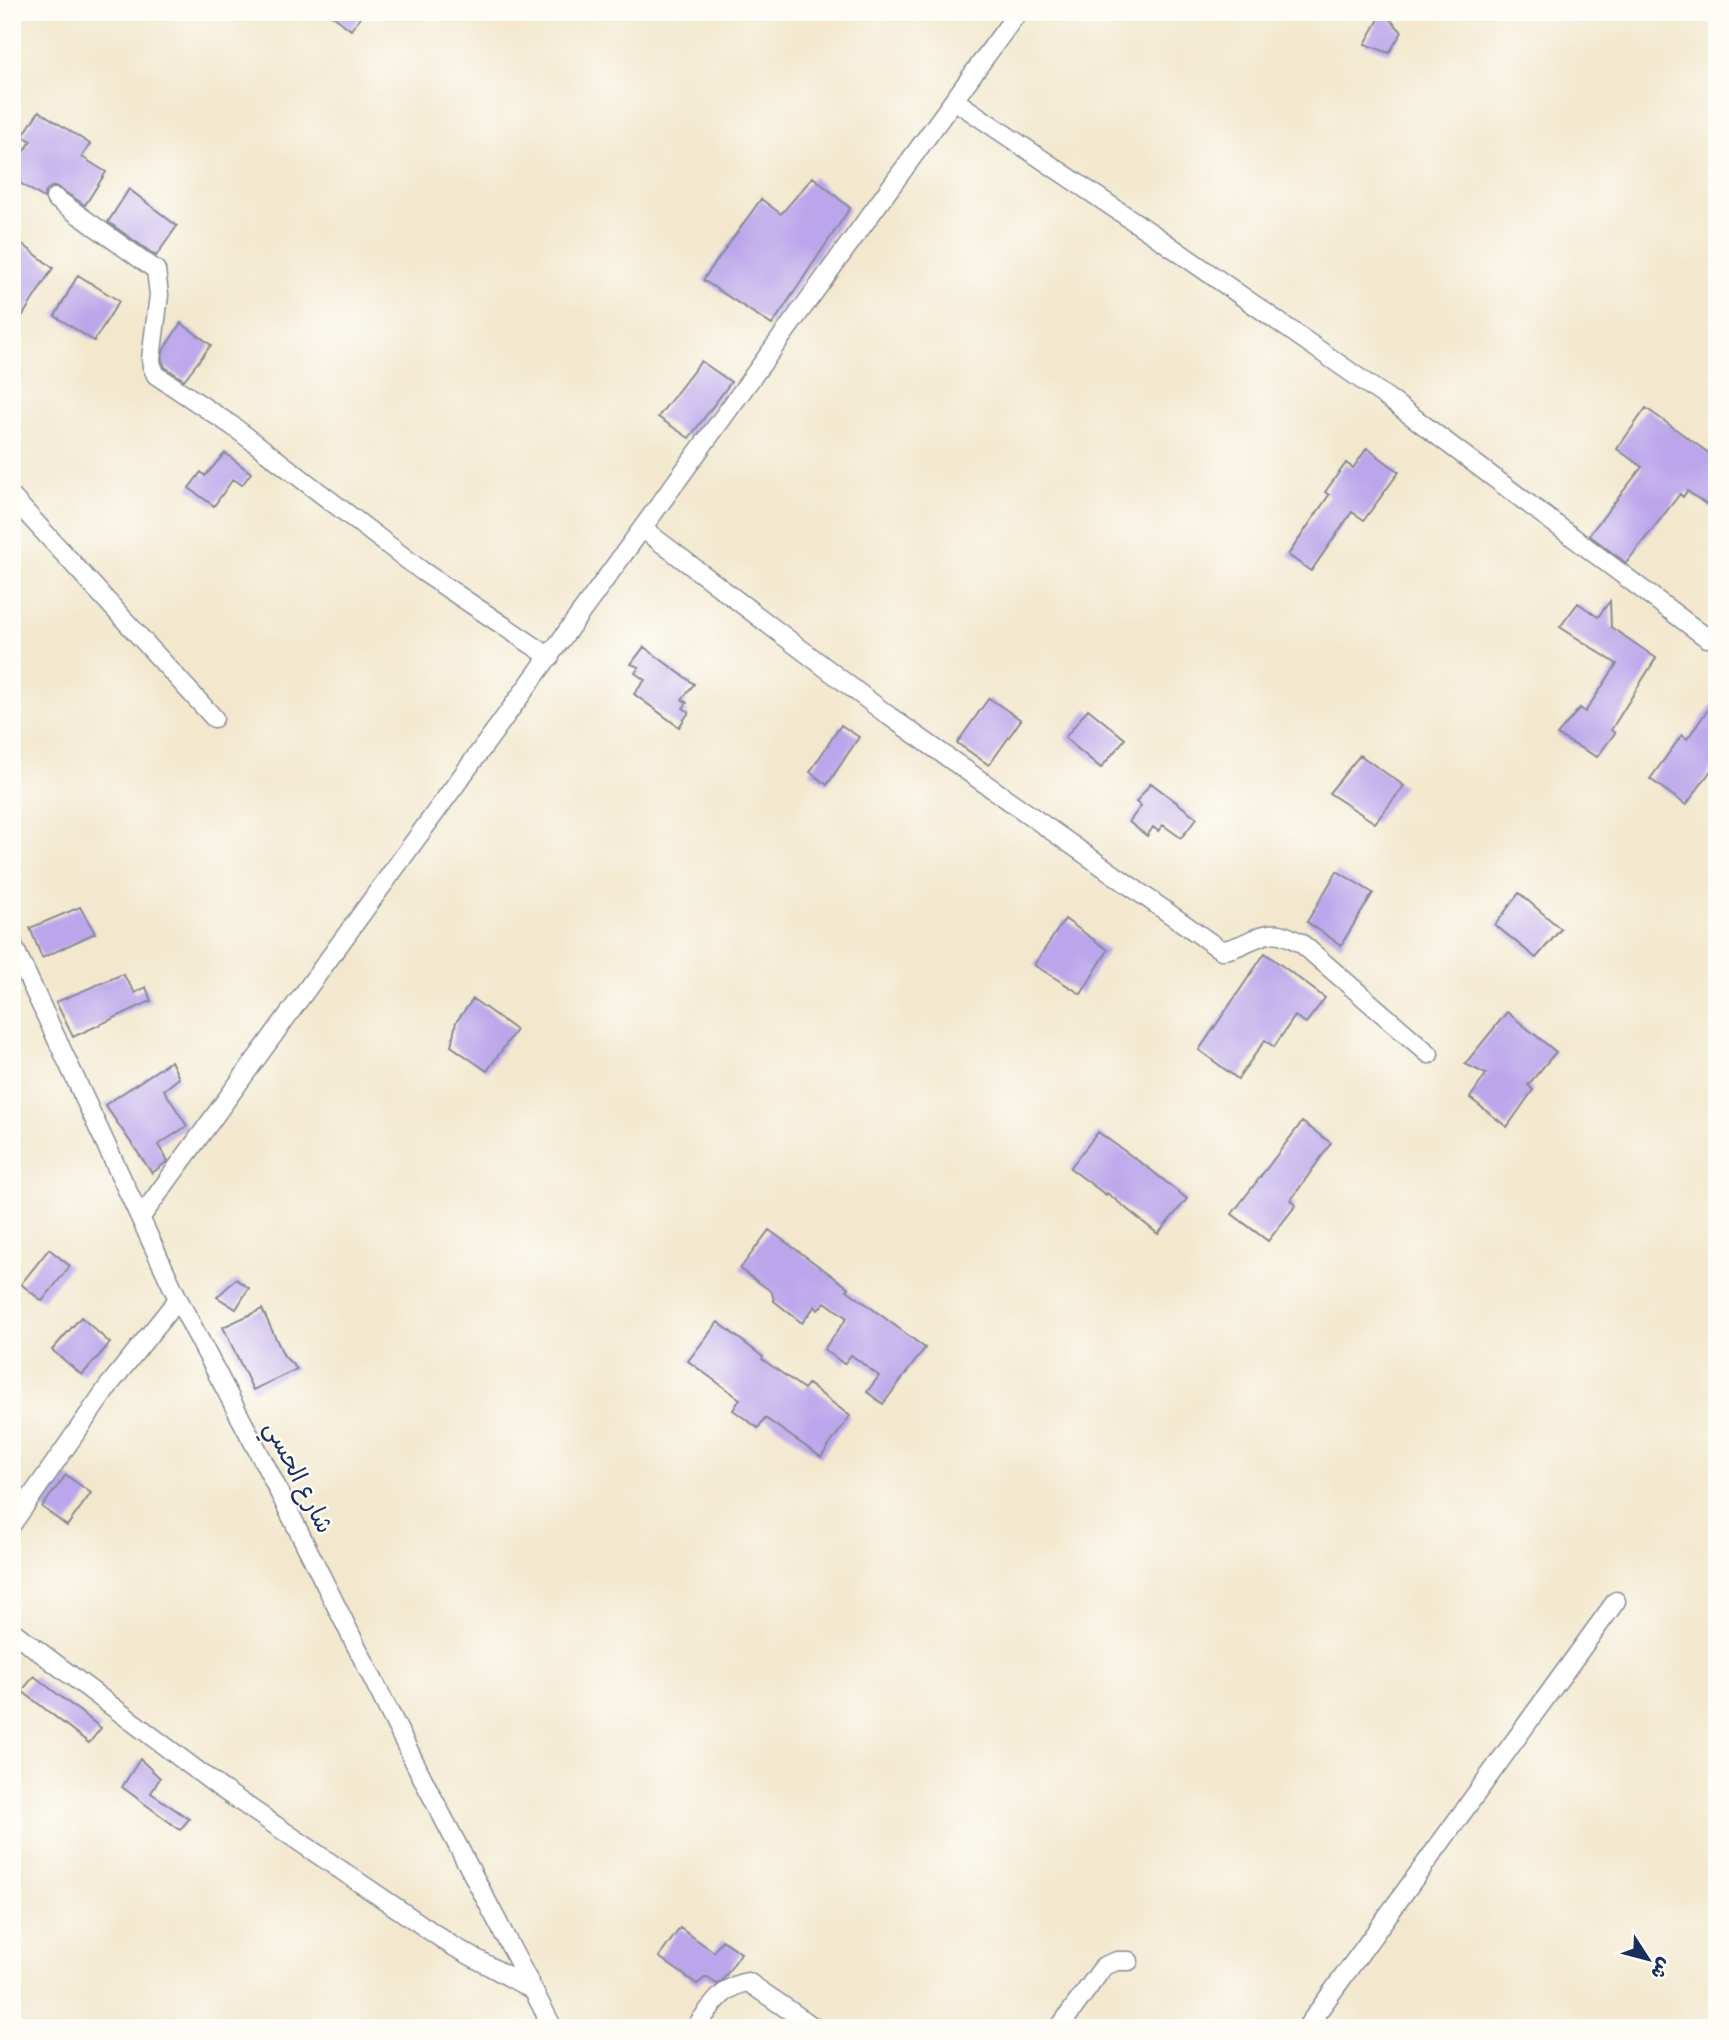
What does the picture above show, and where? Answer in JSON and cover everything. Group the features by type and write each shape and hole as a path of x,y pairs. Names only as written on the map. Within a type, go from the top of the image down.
{"street":[{"path":"141,1217 1018,12"},
{"path":"954,100 1389,399 1707,638"},
{"path":"55,198 156,270 159,295 152,366 156,375 234,427 422,571 550,657"},
{"path":"12,497 214,718"},
{"path":"643,529 889,716 1221,950 1229,950 1279,933 1301,943 1429,1054"},
{"name":"شارع الحسي","path":"12,943 178,1299 553,2028"},
{"path":"12,1524 110,1384 178,1299"},
{"path":"1306,2028 1616,1601"},
{"path":"12,1631 219,1787 451,1945 533,1990"},
{"path":"1059,2028 1104,1966 1116,1961 1129,1961"},
{"path":"695,2028 727,1989 737,1983 748,1982 815,2028"}],"building":[{"path":"328,12 364,12 351,30"},
{"path":"1383,12 1402,32 1389,53 1365,44"},
{"path":"39,111 90,144 82,157 106,172 85,205 57,187 46,191 44,198 12,178 12,169 31,141 23,136"},
{"path":"813,177 850,208 772,325 703,280 761,199 781,214"},
{"path":"129,189 177,226 156,256 108,222"},
{"path":"12,236 53,268 12,332"},
{"path":"78,275 119,301 94,341 55,316"},
{"path":"181,323 211,345 184,380 165,367 162,359 164,349"},
{"path":"701,361 731,382 689,438 658,417"},
{"path":"1646,408 1717,459 1717,512 1687,491 1683,497 1680,494 1626,563 1589,535 1642,467 1617,449"},
{"path":"1367,448 1399,472 1364,520 1352,512 1311,571 1288,555 1329,495 1325,492 1346,463 1353,468"},
{"path":"225,453 251,473 242,485 233,479 214,506 189,488 201,472 205,476"},
{"path":"1610,601 1611,627 1656,658 1611,730 1615,733 1597,757 1557,735 1580,708 1585,712 1617,664 1560,627 1578,603 1598,617"},
{"path":"644,647 694,684 682,699 687,703 683,708 689,712 679,727 634,694 645,680 635,673 639,667 631,664"},
{"path":"1717,697 1717,762 1686,805 1650,779 1682,735 1687,739"},
{"path":"989,698 1021,720 989,765 957,743"},
{"path":"1088,709 1125,739 1101,768 1065,738"},
{"path":"841,725 859,737 827,785 810,772"},
{"path":"1360,755 1404,786 1375,823 1329,793"},
{"path":"1151,783 1197,818 1181,838 1163,825 1158,831 1153,827 1147,836 1129,822 1141,806 1136,802"},
{"path":"1337,871 1373,893 1341,945 1307,922"},
{"path":"1519,893 1561,929 1536,958 1495,925"},
{"path":"80,907 95,933 42,958 30,928"},
{"path":"1065,919 1108,950 1081,994 1034,965"},
{"path":"1265,953 1325,998 1306,1023 1295,1016 1274,1047 1265,1040 1238,1079 1199,1050"},
{"path":"123,974 135,993 146,987 151,1001 73,1037 56,1002"},
{"path":"473,999 516,1030 487,1071 451,1046 456,1022"},
{"path":"1507,1012 1556,1052 1528,1085 1533,1090 1507,1127 1470,1098 1486,1074 1465,1064"},
{"path":"171,1061 179,1078 164,1090 187,1126 158,1145 168,1161 152,1173 105,1105"},
{"path":"1302,1122 1331,1143 1291,1200 1296,1205 1268,1241 1232,1214"},
{"path":"1098,1132 1187,1199 1158,1234 1107,1193 1106,1195 1070,1168"},
{"path":"769,1230 925,1348 883,1404 867,1392 879,1376 851,1355 844,1364 824,1349 847,1318 825,1302 818,1310 815,1306 802,1323 774,1301 772,1292 740,1269"},
{"path":"49,1249 70,1266 42,1301 21,1284"},
{"path":"236,1279 249,1288 236,1309 217,1297"},
{"path":"262,1309 284,1356 297,1369 253,1390 223,1327"},
{"path":"81,1317 110,1343 82,1375 52,1350"},
{"path":"718,1322 763,1357 762,1359 804,1389 808,1384 850,1416 821,1457 765,1418 758,1428 733,1410 740,1399 688,1361"},
{"path":"66,1475 91,1493 67,1526 42,1507"},
{"path":"34,1676 101,1728 89,1743 22,1691"},
{"path":"140,1759 160,1778 151,1793 189,1819 180,1830 122,1787"},
{"path":"680,1928 714,1952 722,1940 741,1953 722,1981 717,1984 706,1977 697,1984 659,1957"}]}
